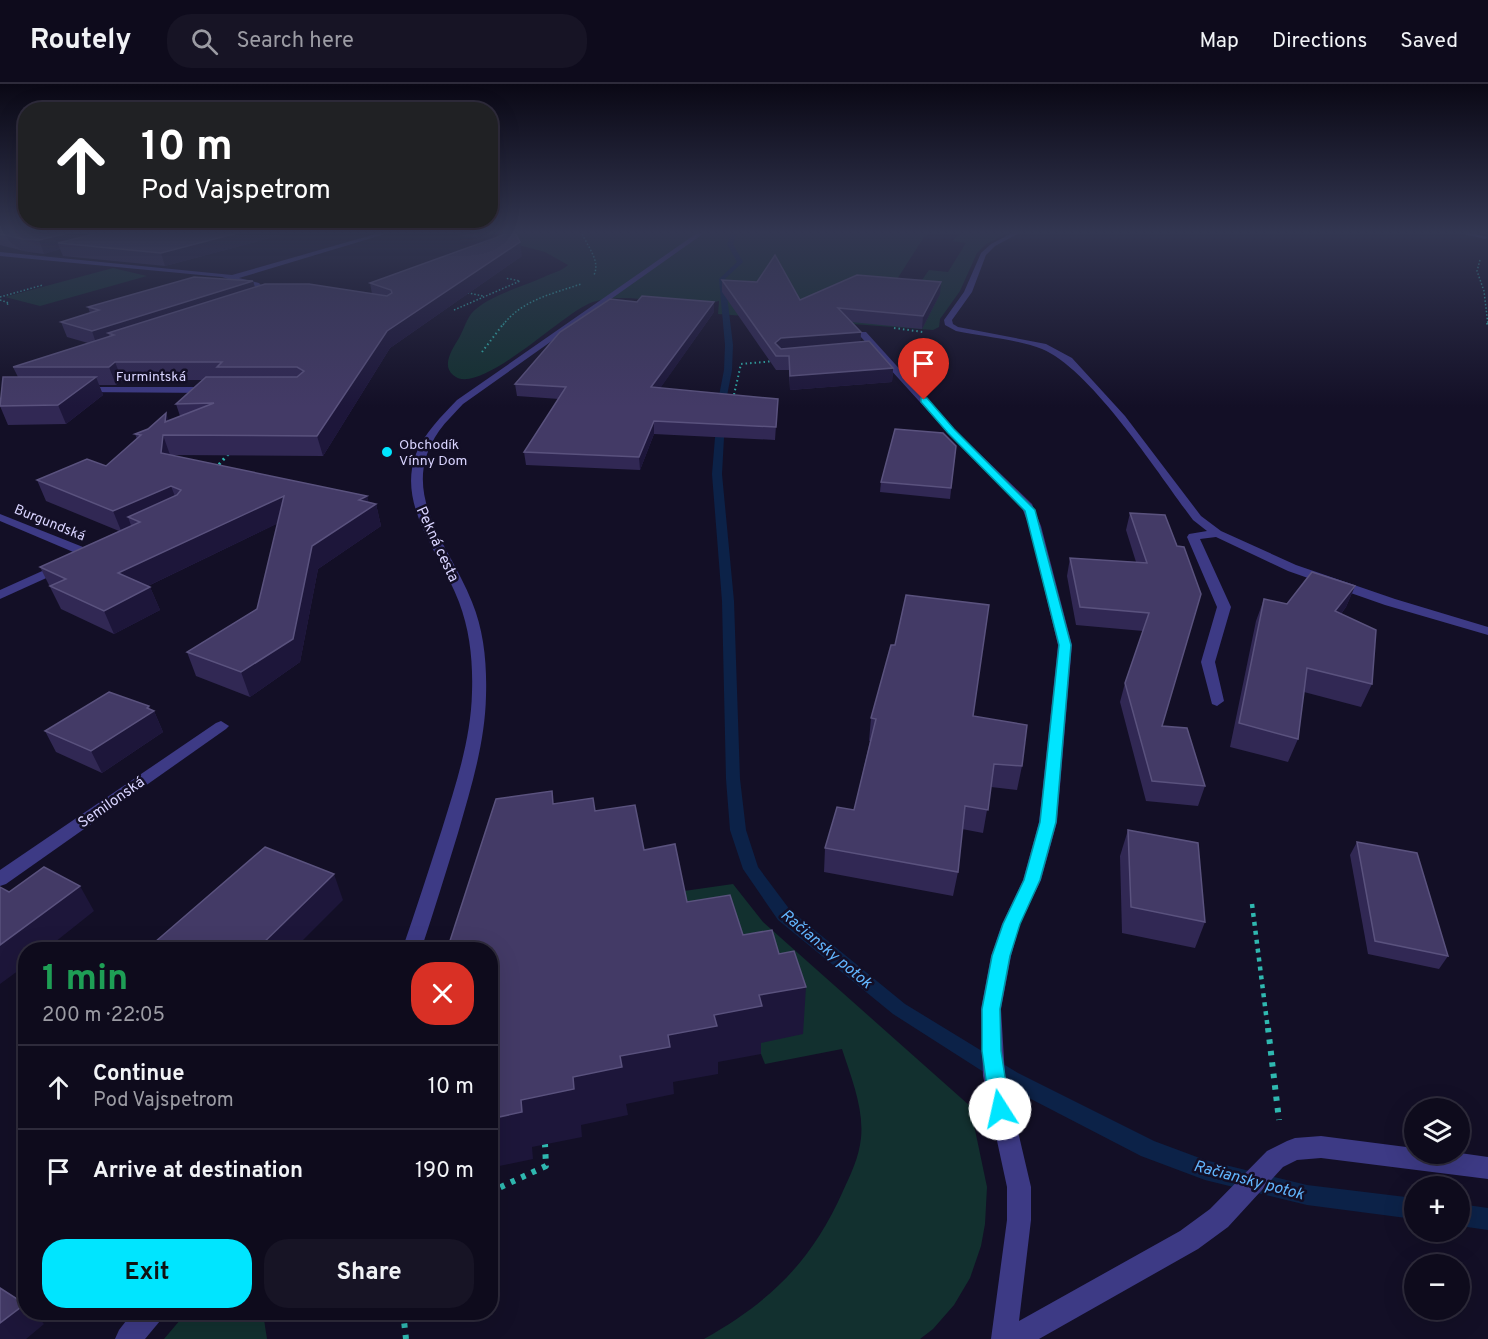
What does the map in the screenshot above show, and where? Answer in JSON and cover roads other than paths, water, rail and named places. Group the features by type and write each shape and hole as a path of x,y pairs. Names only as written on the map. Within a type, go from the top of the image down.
{"street":[{"path":"261,290 268,296"},
{"name":"Pekná cesta","path":"414,942 464,785 477,722 479,658 465,602 418,504 417,471 421,454 443,418 460,402 620,290"},
{"path":"969,290 947,322 956,329 1043,346 1069,360 1122,418 1197,518 1217,533 1292,567 1390,602 1488,631"},
{"path":"256,300 281,295"},
{"path":"863,334 872,350 1026,504 1032,515 1065,645 1048,822 1032,880 1011,924 1001,956 991,1019 994,1076 1019,1187 1019,1220 1004,1339"},
{"name":"Furmintská","path":"72,390 228,390"},
{"name":"Burgundská","path":"0,517 94,551 0,594"},
{"path":"1217,533 1193,537 1224,607 1208,662 1217,701"},
{"name":"Semilonská","path":"0,879 221,726"},
{"path":"1013,1339 1189,1240 1219,1218 1275,1159 1295,1149 1322,1147 1488,1168"},
{"path":"128,1339 144,1320"}],"waterway":[{"name":"Račiansky potok","path":"723,290 729,345 717,474 728,601 733,779 738,830 751,869 784,915 899,1009 1011,1079 1148,1149 1205,1170 1307,1195 1404,1208"},
{"name":"Račiansky potok","path":"1470,1216 1488,1219"}],"place":[{"name":"Obchodík Vínny Dom","path":"387,452"}]}
